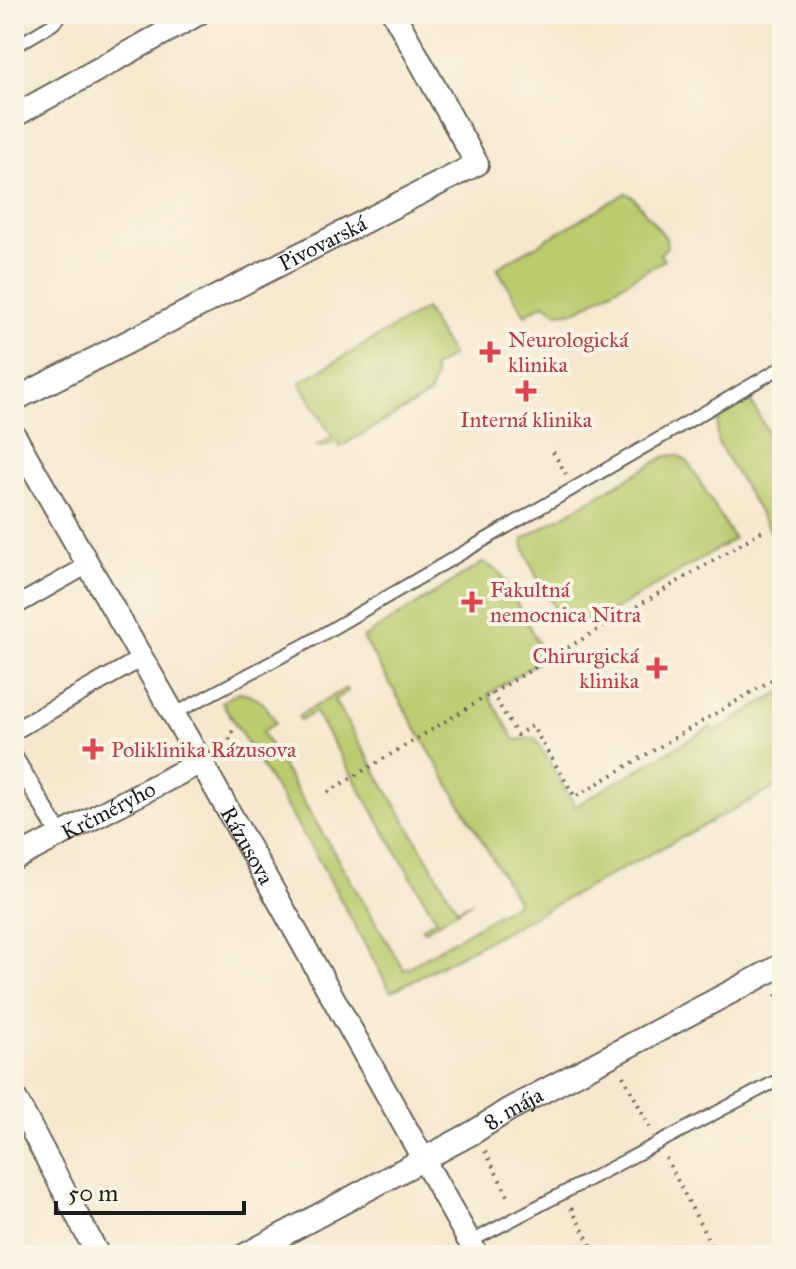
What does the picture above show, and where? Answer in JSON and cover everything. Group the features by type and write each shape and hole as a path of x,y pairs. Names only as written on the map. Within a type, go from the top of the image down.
{"street":[{"path":"14,116 198,14"},
{"name":"Pivovarská","path":"14,400 477,164 394,14"},
{"name":"Rázusova","path":"14,435 174,714 212,759 423,1158 474,1248"},
{"path":"14,607 88,565"},
{"path":"14,731 142,658"},
{"path":"14,757 60,835"},
{"name":"Krčméryho","path":"14,859 212,759"},
{"name":"8. mája","path":"245,1255 474,1132 508,1110 782,965"},
{"path":"14,1096 98,1255"}],"lane":[{"path":"14,47 53,24 62,14"},
{"path":"174,714 311,641 782,367"},
{"path":"474,1248 519,1216 782,1078"}],"path":[{"path":"553,452 575,488"},
{"path":"328,792 762,531"},
{"path":"492,692 517,735 532,726 575,797 782,674"},
{"path":"212,759 233,730"},
{"path":"474,1132 519,1216"},
{"path":"563,1193 596,1255"}],"green space":[{"path":"626,193 633,197 666,238 667,247 660,254 664,260 576,311 558,313 544,304 525,315 497,268"},
{"path":"425,309 452,356 433,368 435,376 429,395 340,447 337,441 324,447 317,446 332,437 300,382"},
{"path":"742,400 752,403 782,459 782,528 772,534 718,443 718,422 729,408"},
{"path":"677,455 688,462 734,539 596,621 576,623 565,618 539,581 523,539 666,456"},
{"path":"484,562 501,574 540,647 536,663 488,694 515,740 535,738 575,806 711,727 714,732 782,691 782,784 391,992 320,862 222,702 239,692 246,693 257,698 270,712 276,723 262,732 404,970 518,902 363,638"},
{"path":"346,688 348,691 334,700 457,909 472,902 424,931 422,928 436,919 315,712 300,720 298,716"}],"place":[{"name":"Neurologická klinika","path":"490,352"},
{"name":"Interná klinika","path":"526,391"},
{"name":"Fakultná nemocnica Nitra","path":"472,602"},
{"name":"Chirurgická klinika","path":"657,668"},
{"name":"Poliklinika Rázusova","path":"93,749"}]}
